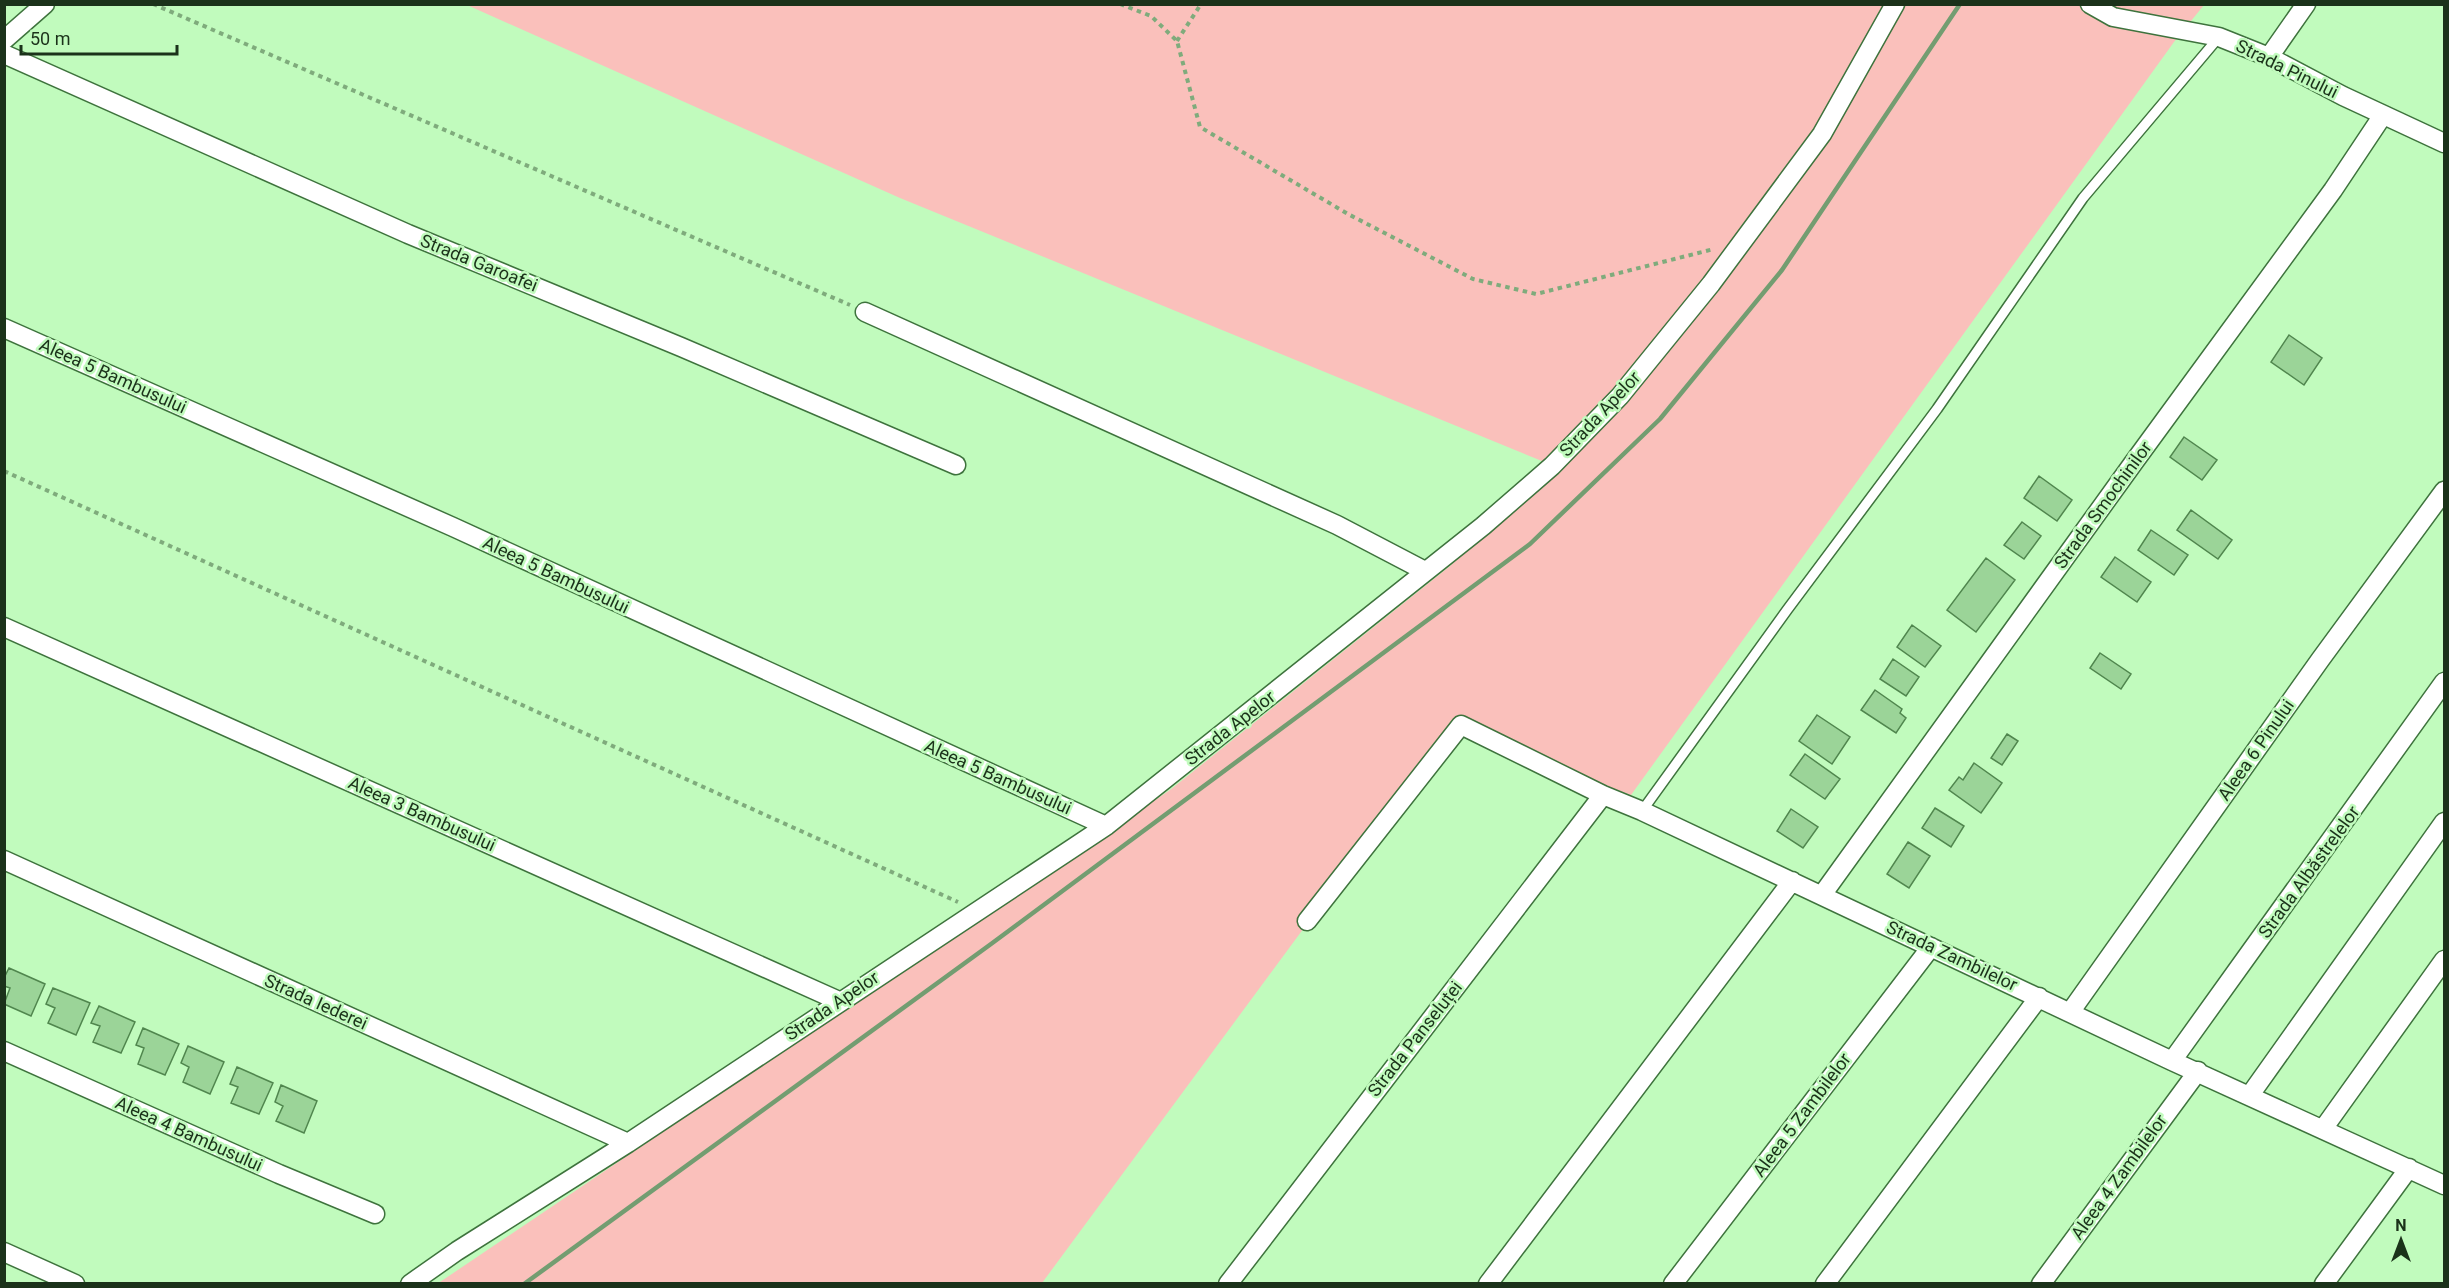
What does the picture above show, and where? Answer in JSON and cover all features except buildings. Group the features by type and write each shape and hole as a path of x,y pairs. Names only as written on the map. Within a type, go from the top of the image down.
{"street":[{"path":"4,40 45,4"},
{"name":"Strada Apelor","path":"410,1284 457,1251 628,1143 1106,826 1483,526 1552,466 1620,396 1712,284 1822,134 1894,4"},
{"name":"Strada Pinului","path":"2090,4 2113,17 2219,37 2269,57 2383,115 2445,143"},
{"path":"2269,57 2306,4"},
{"name":"Strada Garoafei","path":"4,54 408,234 681,347 956,465"},
{"name":"Strada Smochinilor","path":"1822,895 2333,190 2383,115"},
{"path":"865,312 1337,525 1425,571"},
{"name":"Aleea 5 Bambusului","path":"4,328 453,527 1106,826"},
{"name":"Aleea 6 Pinului","path":"2071,1011 2320,660 2445,491"},
{"name":"Aleea 3 Bambusului","path":"4,627 838,1002"},
{"name":"Strada Albăstrelelor","path":"2172,1061 2445,682"},
{"name":"Strada Zambilelor","path":"1308,921 1461,725 1603,795 1792,880 2172,1061 2445,1185"},
{"name":"Strada Panseluței","path":"1228,1284 1603,795"},
{"path":"2250,1095 2445,822"},
{"name":"Strada Iederei","path":"4,860 628,1143"},
{"path":"1488,1284 1792,880"},
{"name":"Aleea 5 Zambilelor","path":"1673,1284 1930,946"},
{"path":"2323,1129 2445,960"},
{"path":"1826,1284 2039,997"},
{"name":"Aleea 4 Bambusului","path":"4,1051 279,1174 375,1214"},
{"name":"Aleea 4 Zambilelor","path":"2041,1284 2198,1071"},
{"path":"2324,1284 2409,1168"},
{"path":"4,1252 75,1284"}],"lane":[{"path":"1642,811 1787,610 1937,409 2083,198 2219,37"}],"path":[{"path":"153,4 865,312"},
{"path":"1120,4 1151,16 1177,41 1200,128 1348,214 1473,279 1536,294 1648,264 1740,243"},
{"path":"1177,41 1201,4"},
{"path":"4,471 976,911"}],"shaded area":[{"path":"467,5 2204,5 2174,42 1631,795 1450,730 1042,1283 437,1284 1170,790 1450,566 1559,468 900,198"}],"railway":[{"path":"524,1284 991,944 1530,544 1660,419 1782,270 1960,4"}]}
